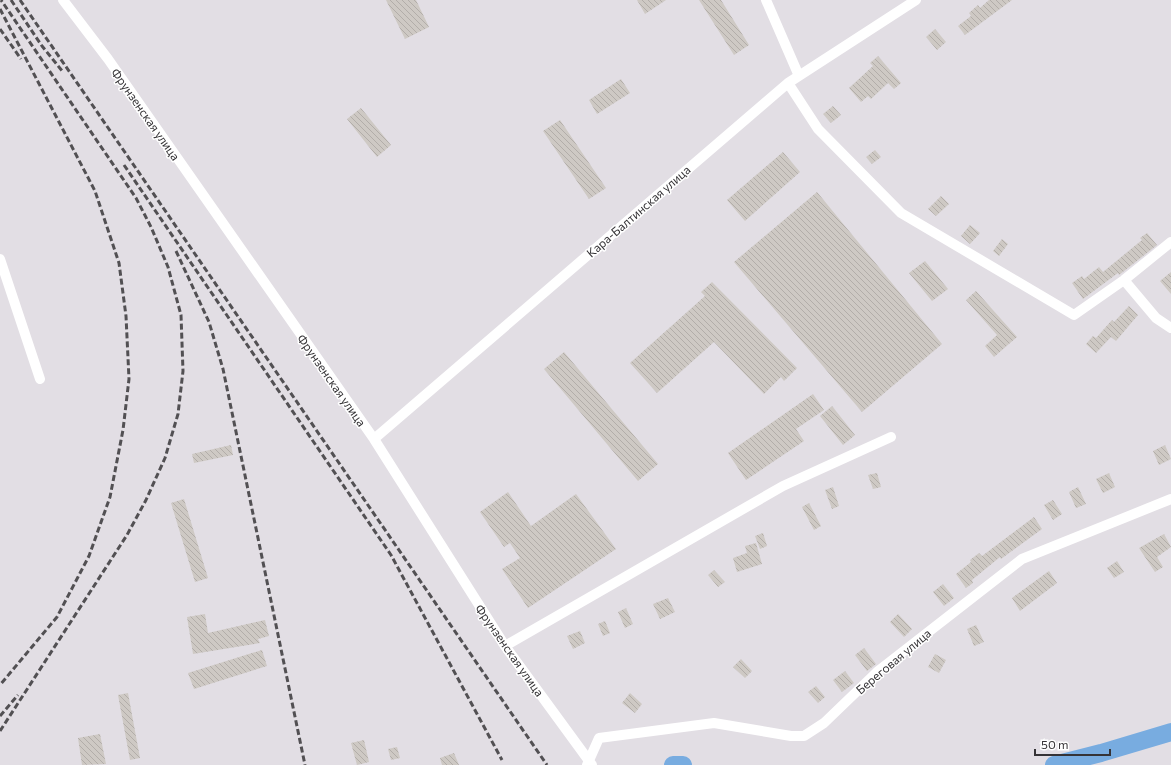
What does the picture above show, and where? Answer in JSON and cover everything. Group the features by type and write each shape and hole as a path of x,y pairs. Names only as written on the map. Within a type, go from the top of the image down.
{"street":[{"name":"Фрунзенская улица","path":"63,0 108,59 374,440 505,646 590,764"},
{"path":"766,0 798,76"},
{"name":"Кара-Балтинская улица","path":"374,440 788,83 916,0"},
{"path":"788,83 818,129 901,213 1074,315 1124,280 1171,242"},
{"path":"0,259 40,378"},
{"path":"1124,280 1156,318 1171,328"},
{"path":"505,646 783,486 891,438"},
{"name":"Береговая улица","path":"590,764 599,738 714,723 791,736 804,736 824,723 877,672 1022,559 1171,499"}],"building":[{"path":"386,0 416,0 429,27 405,39"},
{"path":"637,0 666,0 645,14"},
{"path":"699,0 721,0 749,45 734,55"},
{"path":"989,0 1012,0 965,35 958,26 971,16 969,13 978,5 980,8"},
{"path":"935,29 946,42 937,50 926,37"},
{"path":"878,56 901,83 894,89 888,83 871,99 868,96 861,102 849,88 873,66 870,63"},
{"path":"621,79 630,93 597,114 589,100"},
{"path":"833,106 841,115 831,123 823,114"},
{"path":"361,108 391,145 377,157 347,119"},
{"path":"560,120 606,188 589,199 543,131"},
{"path":"875,150 881,157 872,164 866,157"},
{"path":"783,152 800,172 745,221 727,200"},
{"path":"817,192 942,344 862,412 734,262"},
{"path":"941,196 949,204 936,216 928,209"},
{"path":"970,225 980,233 970,244 961,236"},
{"path":"1147,233 1157,245 1119,275 1118,273 1083,299 1072,283 1082,276 1084,279 1099,267 1103,272 1142,240 1140,238"},
{"path":"1002,239 1008,244 999,256 993,251"},
{"path":"925,261 948,289 932,301 909,273"},
{"path":"1171,272 1171,294 1160,281"},
{"path":"712,282 797,368 784,381 781,377 764,394 714,342 657,393 630,363 705,296 701,292"},
{"path":"976,291 1017,337 994,357 985,346 997,335 966,300"},
{"path":"1129,306 1138,315 1116,341 1111,337 1096,353 1086,344 1093,336 1096,338 1112,320 1114,322"},
{"path":"564,352 658,464 638,481 544,369"},
{"path":"813,394 824,410 796,429 804,441 746,480 728,453"},
{"path":"832,406 855,435 843,445 820,416"},
{"path":"231,445 233,455 194,463 192,454"},
{"path":"1165,445 1171,459 1159,465 1153,451"},
{"path":"877,473 881,487 873,489 868,475"},
{"path":"1109,473 1115,487 1103,493 1096,479"},
{"path":"833,487 839,506 832,509 825,490"},
{"path":"1078,487 1086,504 1076,508 1069,492"},
{"path":"508,492 531,526 576,494 616,549 528,608 502,569 520,558 510,543 504,547 480,512"},
{"path":"184,499 208,578 195,582 171,503"},
{"path":"1053,500 1062,514 1053,520 1044,505"},
{"path":"809,503 821,526 814,530 802,507"},
{"path":"1034,517 1042,529 1001,559 1000,557 972,580 973,583 966,588 956,574 971,562 970,560 979,553 982,556"},
{"path":"763,533 767,546 760,549 755,536"},
{"path":"1164,534 1171,547 1157,557 1163,567 1155,572 1139,548"},
{"path":"756,543 762,564 737,572 733,558 747,553 745,546"},
{"path":"1117,561 1124,572 1114,578 1107,568"},
{"path":"714,570 725,582 718,587 708,575"},
{"path":"1049,571 1057,583 1020,611 1012,598"},
{"path":"943,584 954,598 944,606 933,592"},
{"path":"668,598 675,612 660,619 653,604"},
{"path":"626,608 633,624 625,628 618,612"},
{"path":"205,614 208,633 265,620 269,636 258,639 260,643 193,654 187,617"},
{"path":"898,614 912,629 904,637 890,622"},
{"path":"605,621 610,633 603,636 598,624"},
{"path":"976,625 984,642 974,646 967,629"},
{"path":"580,631 585,643 573,649 567,636"},
{"path":"864,648 876,664 867,671 855,655"},
{"path":"262,650 267,666 194,689 188,673"},
{"path":"935,654 946,660 939,673 928,667"},
{"path":"741,659 752,671 745,678 733,667"},
{"path":"845,671 854,683 842,692 833,680"},
{"path":"816,686 825,697 818,703 808,692"},
{"path":"128,693 140,758 130,760 118,695"},
{"path":"630,693 642,704 635,713 622,703"},
{"path":"100,734 106,764 82,765 78,738"},
{"path":"364,740 369,762 357,765 351,743"},
{"path":"397,747 400,758 391,760 388,749"},
{"path":"454,753 459,765 442,765 440,758"}],"waterway":[{"path":"1054,765 1101,753 1171,732"},
{"path":"673,765 683,765"}],"railway":[{"path":"0,731 127,535 146,500 165,458 178,414 183,371 181,315 168,267 151,227 136,198 1,0"},
{"path":"11,0 42,46 63,72"},
{"path":"20,0 547,765"},
{"path":"0,9 95,191 119,263 126,316 129,379 123,430 110,497 89,556 57,617 0,685"},
{"path":"0,29 21,59"},
{"path":"124,165 391,555 502,760"},
{"path":"176,251 209,322 223,369 305,765"},
{"path":"0,716 18,695"}]}
